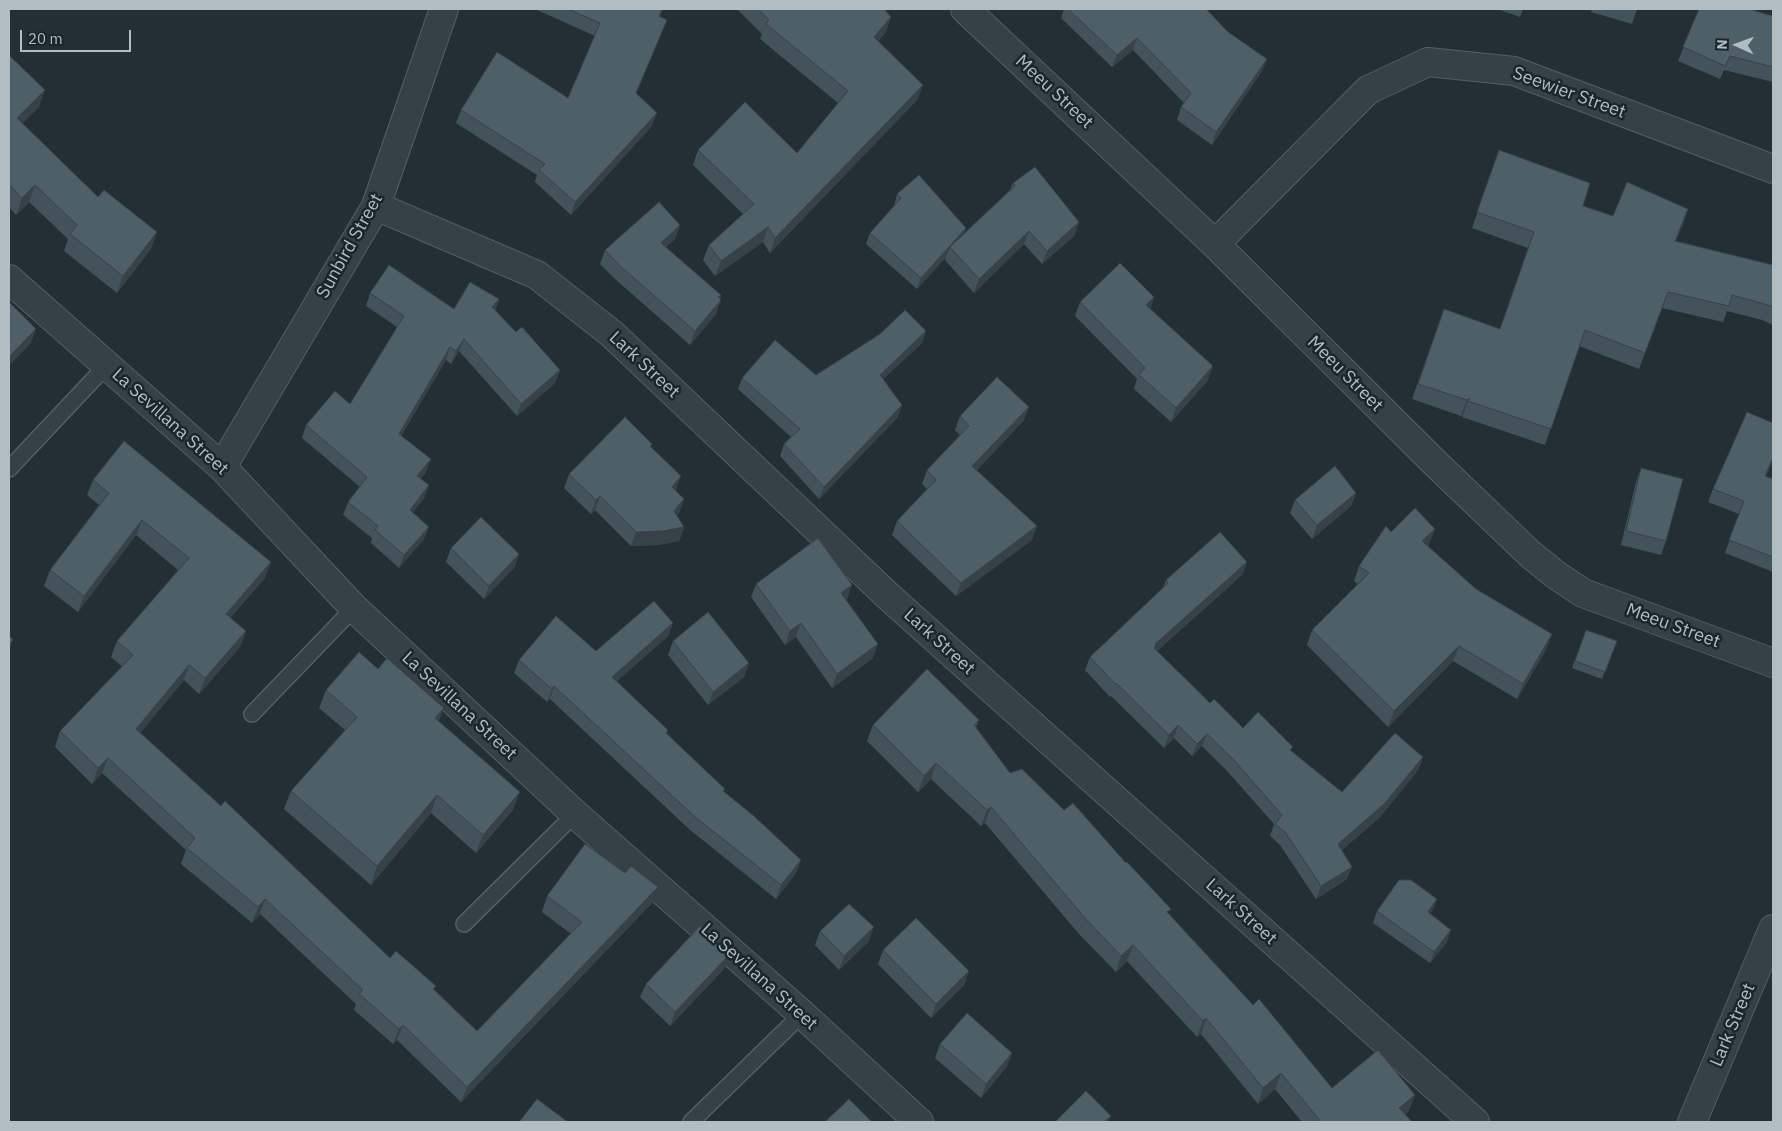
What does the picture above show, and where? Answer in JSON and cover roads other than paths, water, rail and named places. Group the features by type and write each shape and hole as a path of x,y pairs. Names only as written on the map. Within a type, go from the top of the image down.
{"street":[{"name":"Sunbird Street","path":"222,467 376,206 444,9"},
{"name":"Meeu Street","path":"965,9 1215,244 1433,462 1530,554 1556,575 1583,593 1773,663"},
{"name":"Seewier Street","path":"1215,244 1368,90 1428,62 1514,71 1773,169"},
{"name":"Lark Street","path":"376,206 537,275 612,334 888,596 1475,1122"},
{"name":"La Sevillana Street","path":"9,279 222,467 354,608 575,814 802,1014 919,1122"},
{"name":"Lark Street","path":"1692,1122 1773,929"}],"lane":[{"path":"9,469 107,365"},
{"path":"252,714 354,608"},
{"path":"464,924 575,814"},
{"path":"690,1122 802,1014"}]}
